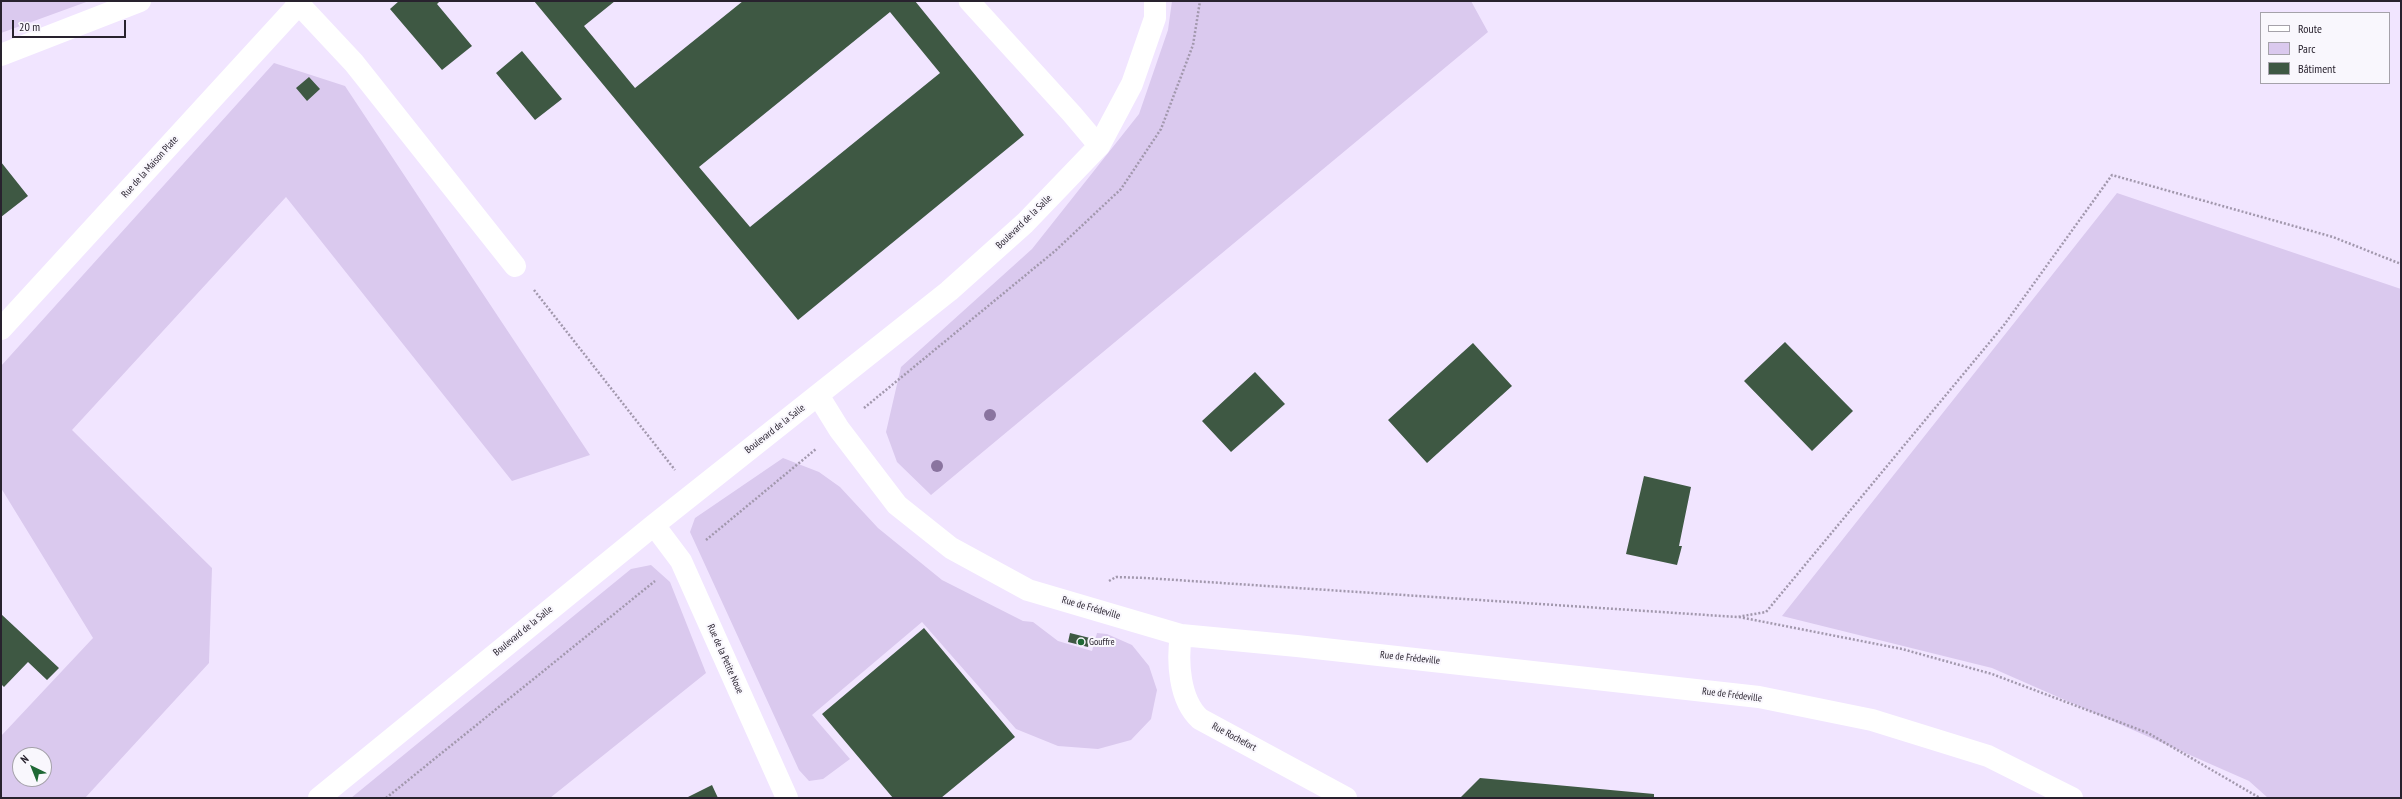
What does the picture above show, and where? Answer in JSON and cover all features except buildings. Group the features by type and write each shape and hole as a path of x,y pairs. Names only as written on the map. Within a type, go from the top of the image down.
{"street":[{"path":"1,55 140,1"},
{"name":"Boulevard de la Salle","path":"319,798 693,493 949,291 1020,228 1099,146 1132,84 1155,18 1155,1"},
{"path":"297,3 354,63 515,266"},
{"name":"Rue de la Maison Plate","path":"1,329 297,3"},
{"name":"Rue de Frédeville","path":"818,395 839,429 897,505 951,548 1028,590 1180,635 1305,647 1758,697 1872,720 1988,756 2072,798"},
{"name":"Rue de la Petite Noue","path":"654,525 681,561 787,798"},
{"name":"Rue Rochefort","path":"1180,635 1178,654 1184,686 1192,712 1200,719 1346,798"}],"lane":[{"path":"969,1 1072,114 1099,146"}],"path":[{"path":"1737,617 1766,612 2004,325 2112,175 2333,237 2401,264"},
{"path":"515,266 693,493"},
{"path":"386,798 681,561 839,429"},
{"path":"1092,609 1100,592 1116,577 1737,617 1902,649 1992,674 2148,733 2260,798"}],"green space":[{"path":"1,1 89,1 1,33"},
{"path":"1172,1 1471,1 1488,32 931,495 897,462 886,432 901,367 1032,249 1139,114 1168,30"},
{"path":"274,63 345,86 590,455 512,481 286,197 72,430 212,568 209,663 85,798 1,798 1,736 93,638 1,488 1,366"},
{"path":"2117,193 2401,289 2401,798 2268,798 2249,781 1992,668 1782,616"},
{"path":"783,458 819,472 840,487 878,528 942,580 1023,621 1033,622 1058,641 1092,651 1097,633 1107,634 1132,645 1149,666 1157,690 1151,719 1131,740 1098,749 1058,746 1016,729 922,622 812,715 850,759 823,779 809,781 799,770 690,532 695,518"},
{"path":"651,565 670,582 706,673 550,798 351,798 631,569"}],"place":[{"name":"Gouffre","path":"1081,642"}]}
